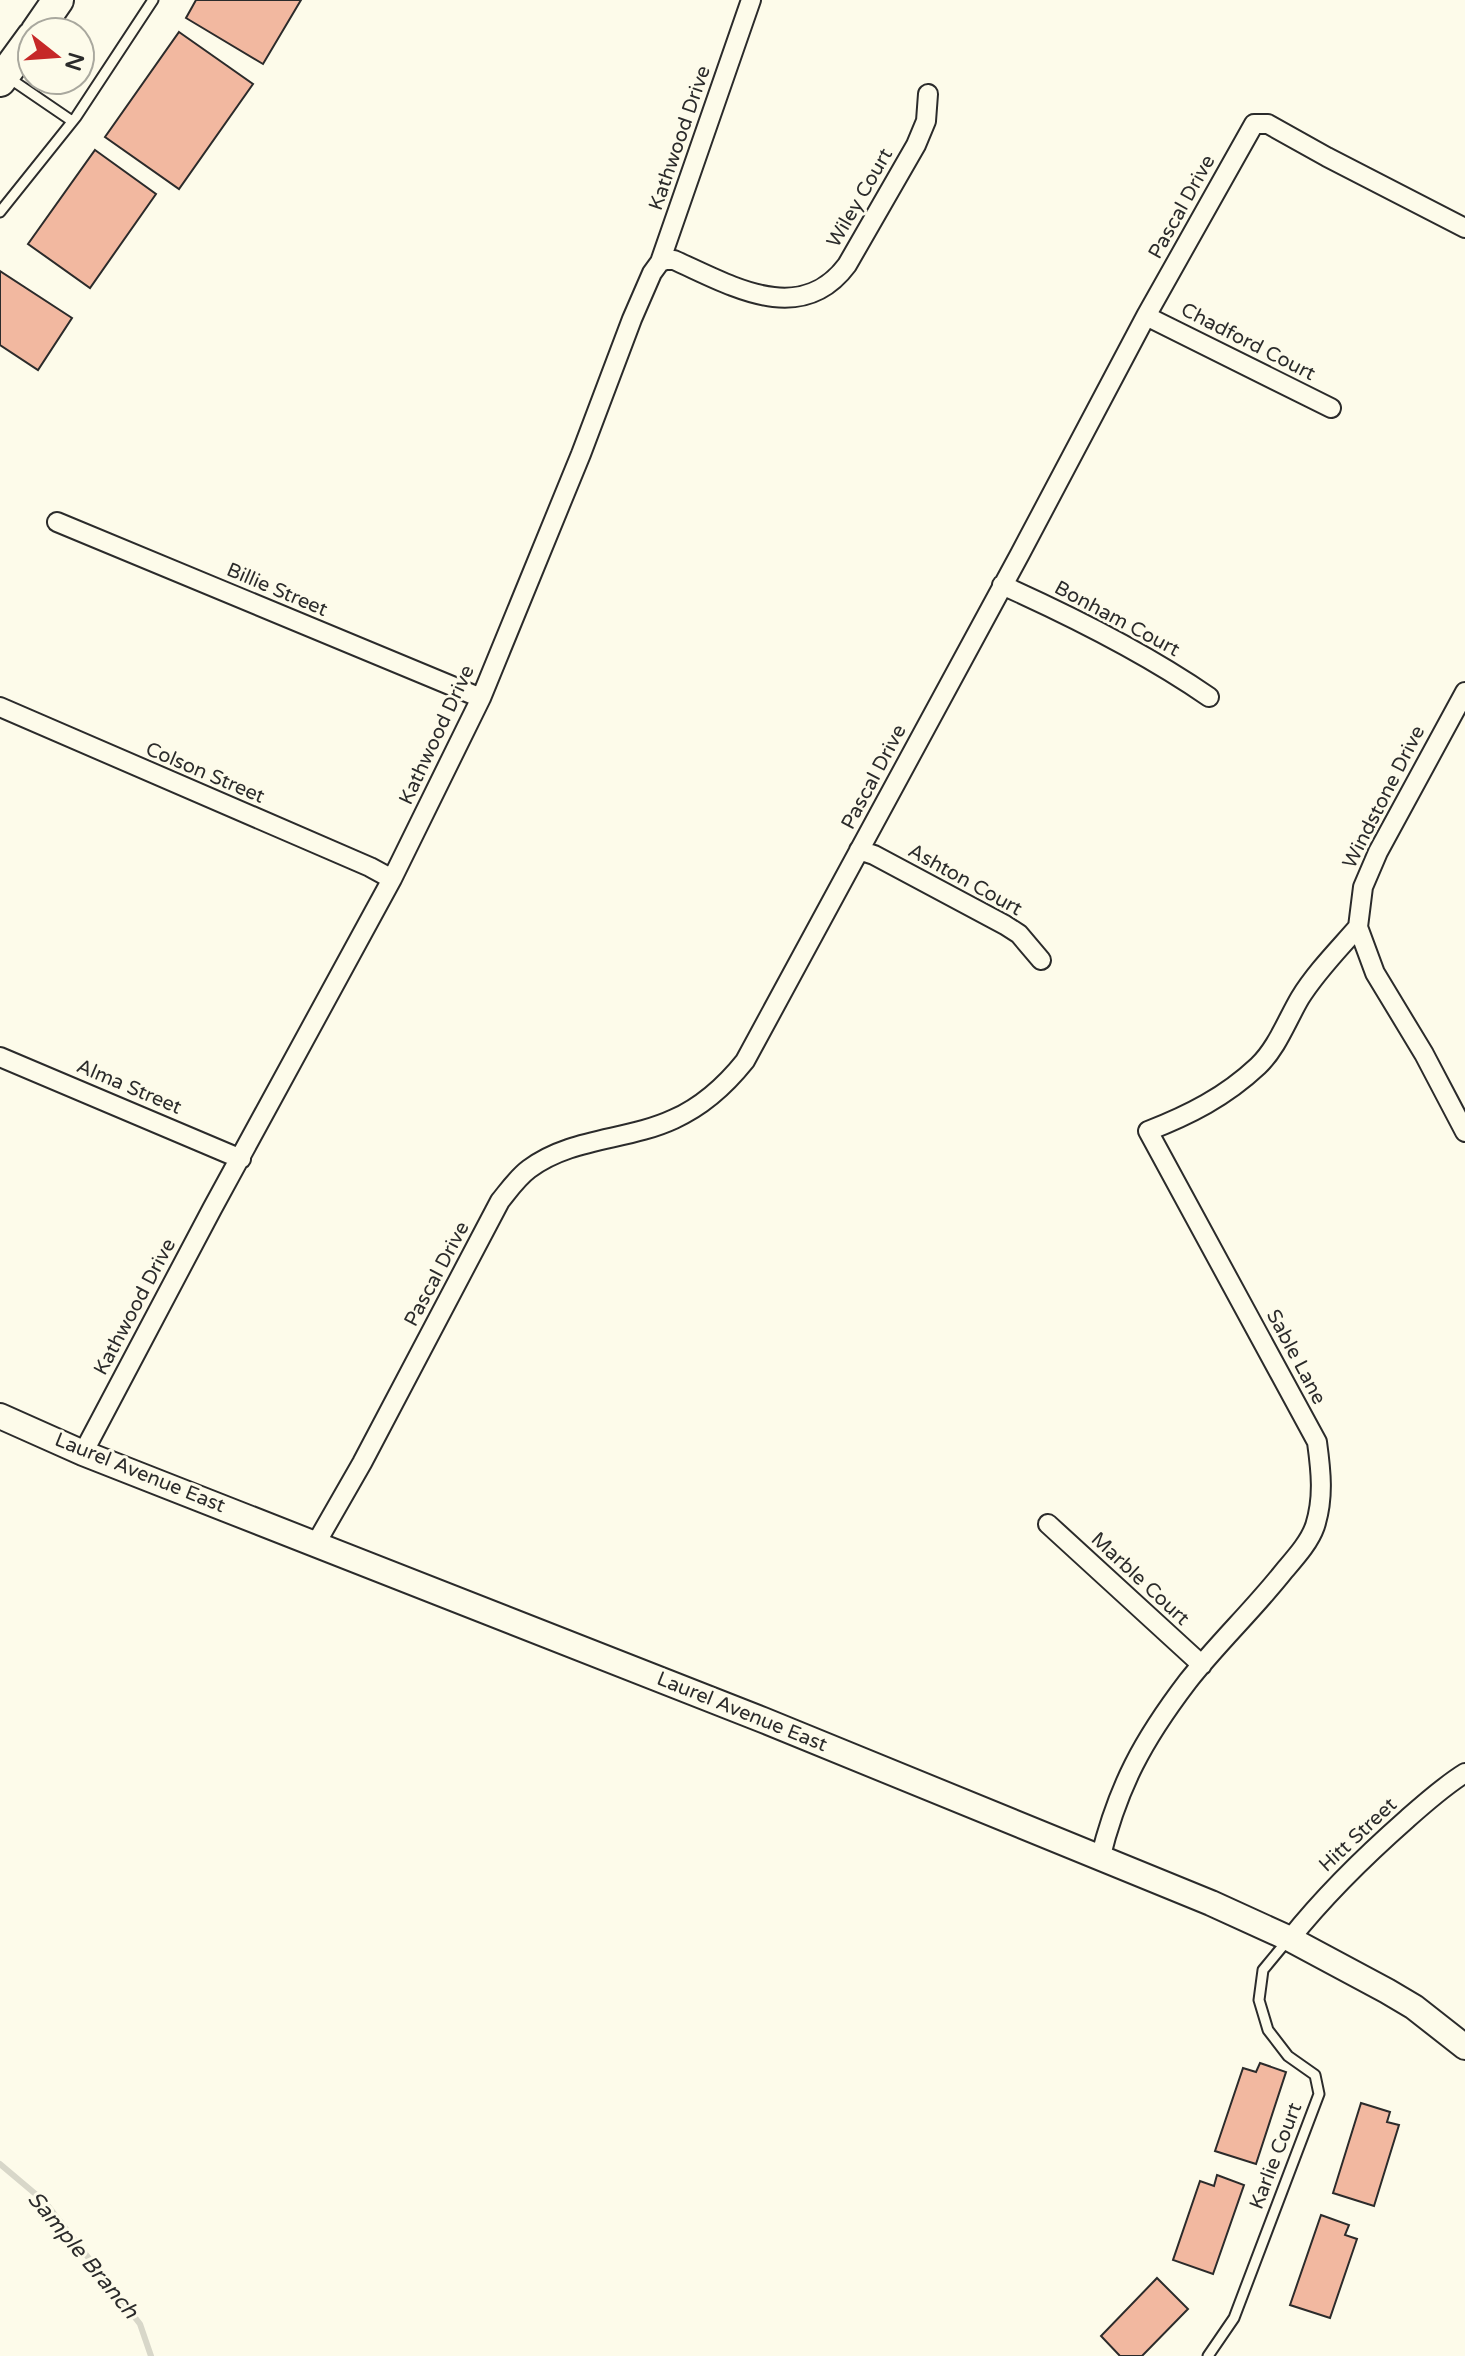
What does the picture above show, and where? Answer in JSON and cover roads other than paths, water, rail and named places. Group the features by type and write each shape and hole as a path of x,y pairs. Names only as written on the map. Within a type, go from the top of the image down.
{"highway":[{"path":"2,78 16,59"}],"street":[{"name":"Kathwood Drive","path":"83,1453 204,1223 392,879 481,698 581,454 632,319 660,262 751,0"},
{"name":"Wiley Court","path":"660,262 674,260 733,286 779,298 803,297 826,286 847,265 916,145 926,121 928,94"},
{"name":"Pascal Drive","path":"315,1545 362,1463 500,1201 515,1181 549,1156 672,1120 717,1092 745,1061 1146,316 1254,124 1268,124 1465,228"},
{"name":"Chadford Court","path":"1146,316 1331,408"},
{"name":"Billie Street","path":"57,522 481,698"},
{"name":"Bonham Court","path":"1002,585 1174,673 1209,697"},
{"name":"Windstone Drive","path":"1358,927 1363,887 1378,852 1465,694"},
{"name":"Colson Street","path":"0,707 392,879"},
{"name":"Ashton Court","path":"859,850 874,855 1005,925 1019,934 1041,960"},
{"path":"1358,927 1375,973 1424,1054 1465,1132"},
{"name":"Sable Lane","path":"1100,1859 1122,1787 1139,1753 1202,1665 1260,1603 1300,1552 1314,1529 1322,1481 1317,1442 1148,1131 1211,1103 1260,1064 1319,971 1358,927"},
{"name":"Alma Street","path":"0,1057 241,1159"},
{"name":"Laurel Avenue East","path":"0,1416 83,1453 749,1714 1211,1903 1290,1939 1387,1991 1414,2007 1465,2047"},
{"name":"Marble Court","path":"1048,1524 1202,1665"},
{"name":"Hitt Street","path":"1290,1939 1316,1906 1375,1847 1465,1773"}],"lane":[{"path":"0,212 72,121 153,0"},
{"path":"2,78 72,121"},
{"name":"Karlie Court","path":"1208,2356 1234,2318 1319,2094 1315,2075 1288,2056 1268,2030 1259,2000 1263,1970 1290,1939"}],"waterway":[{"name":"Sample Branch","path":"0,2164 45,2202 140,2324 151,2356"}]}
